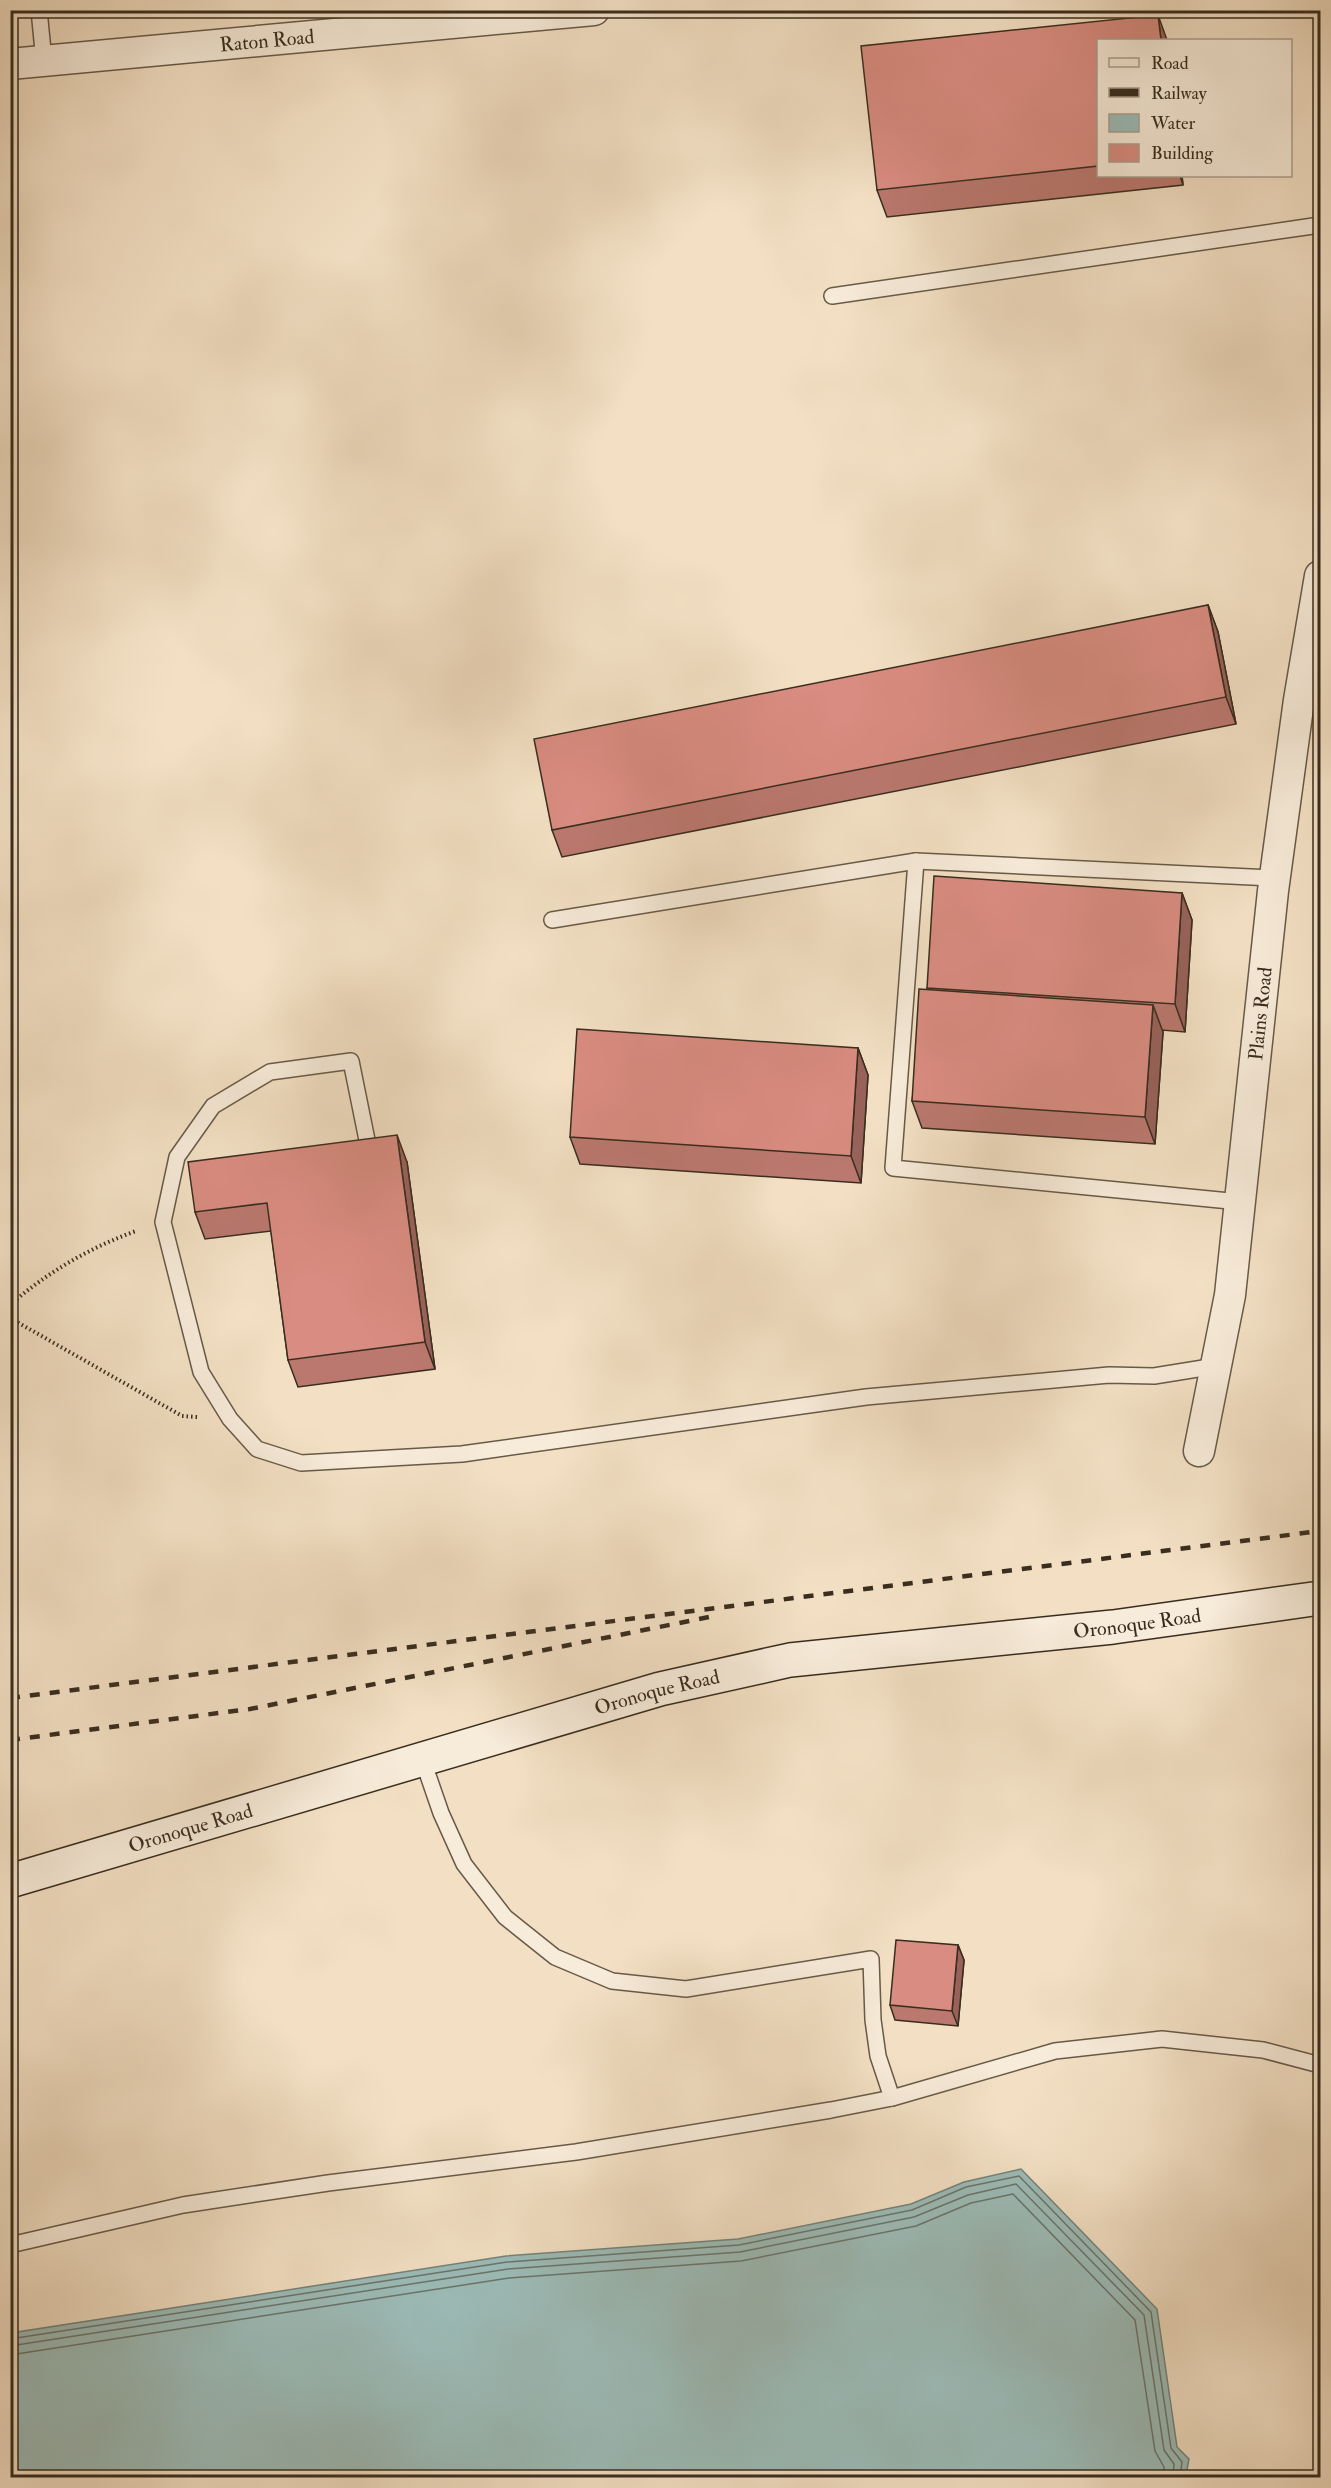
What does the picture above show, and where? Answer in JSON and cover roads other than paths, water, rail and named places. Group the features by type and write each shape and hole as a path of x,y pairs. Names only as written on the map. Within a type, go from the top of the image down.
{"street":[{"name":"Raton Road","path":"10,64 594,10"},
{"name":"Plains Road","path":"1199,1450 1230,1295 1274,878 1299,700 1320,576"},
{"name":"Oronoque Road","path":"10,1881 660,1689 790,1660 1113,1627 1320,1598"}],"lane":[{"path":"39,10 44,61"},
{"path":"832,296 1320,225"},
{"path":"552,920 916,861 1274,878"},
{"path":"916,861 893,1168 1240,1202"},
{"path":"368,1145 351,1061 270,1072 213,1106 177,1157 163,1222 201,1372 230,1419 257,1449 301,1463 462,1454 866,1396 1109,1375 1154,1376 1216,1366"},
{"path":"422,1758 441,1813 464,1864 505,1917 555,1958 612,1981 687,1989 871,1959 873,2020 878,2056 892,2098"},
{"path":"10,2245 183,2205 328,2183 576,2152 831,2110 892,2098 1055,2051 1162,2039 1263,2050 1320,2065"}],"water":[{"path":"1021,2169 1157,2309 1177,2447 1189,2459 1186,2475 1190,2477 11,2477 11,2333 506,2256 738,2239 911,2204 964,2182"}],"railway":[{"path":"10,1698 1320,1531"},
{"path":"10,1740 250,1709 714,1616"}]}
